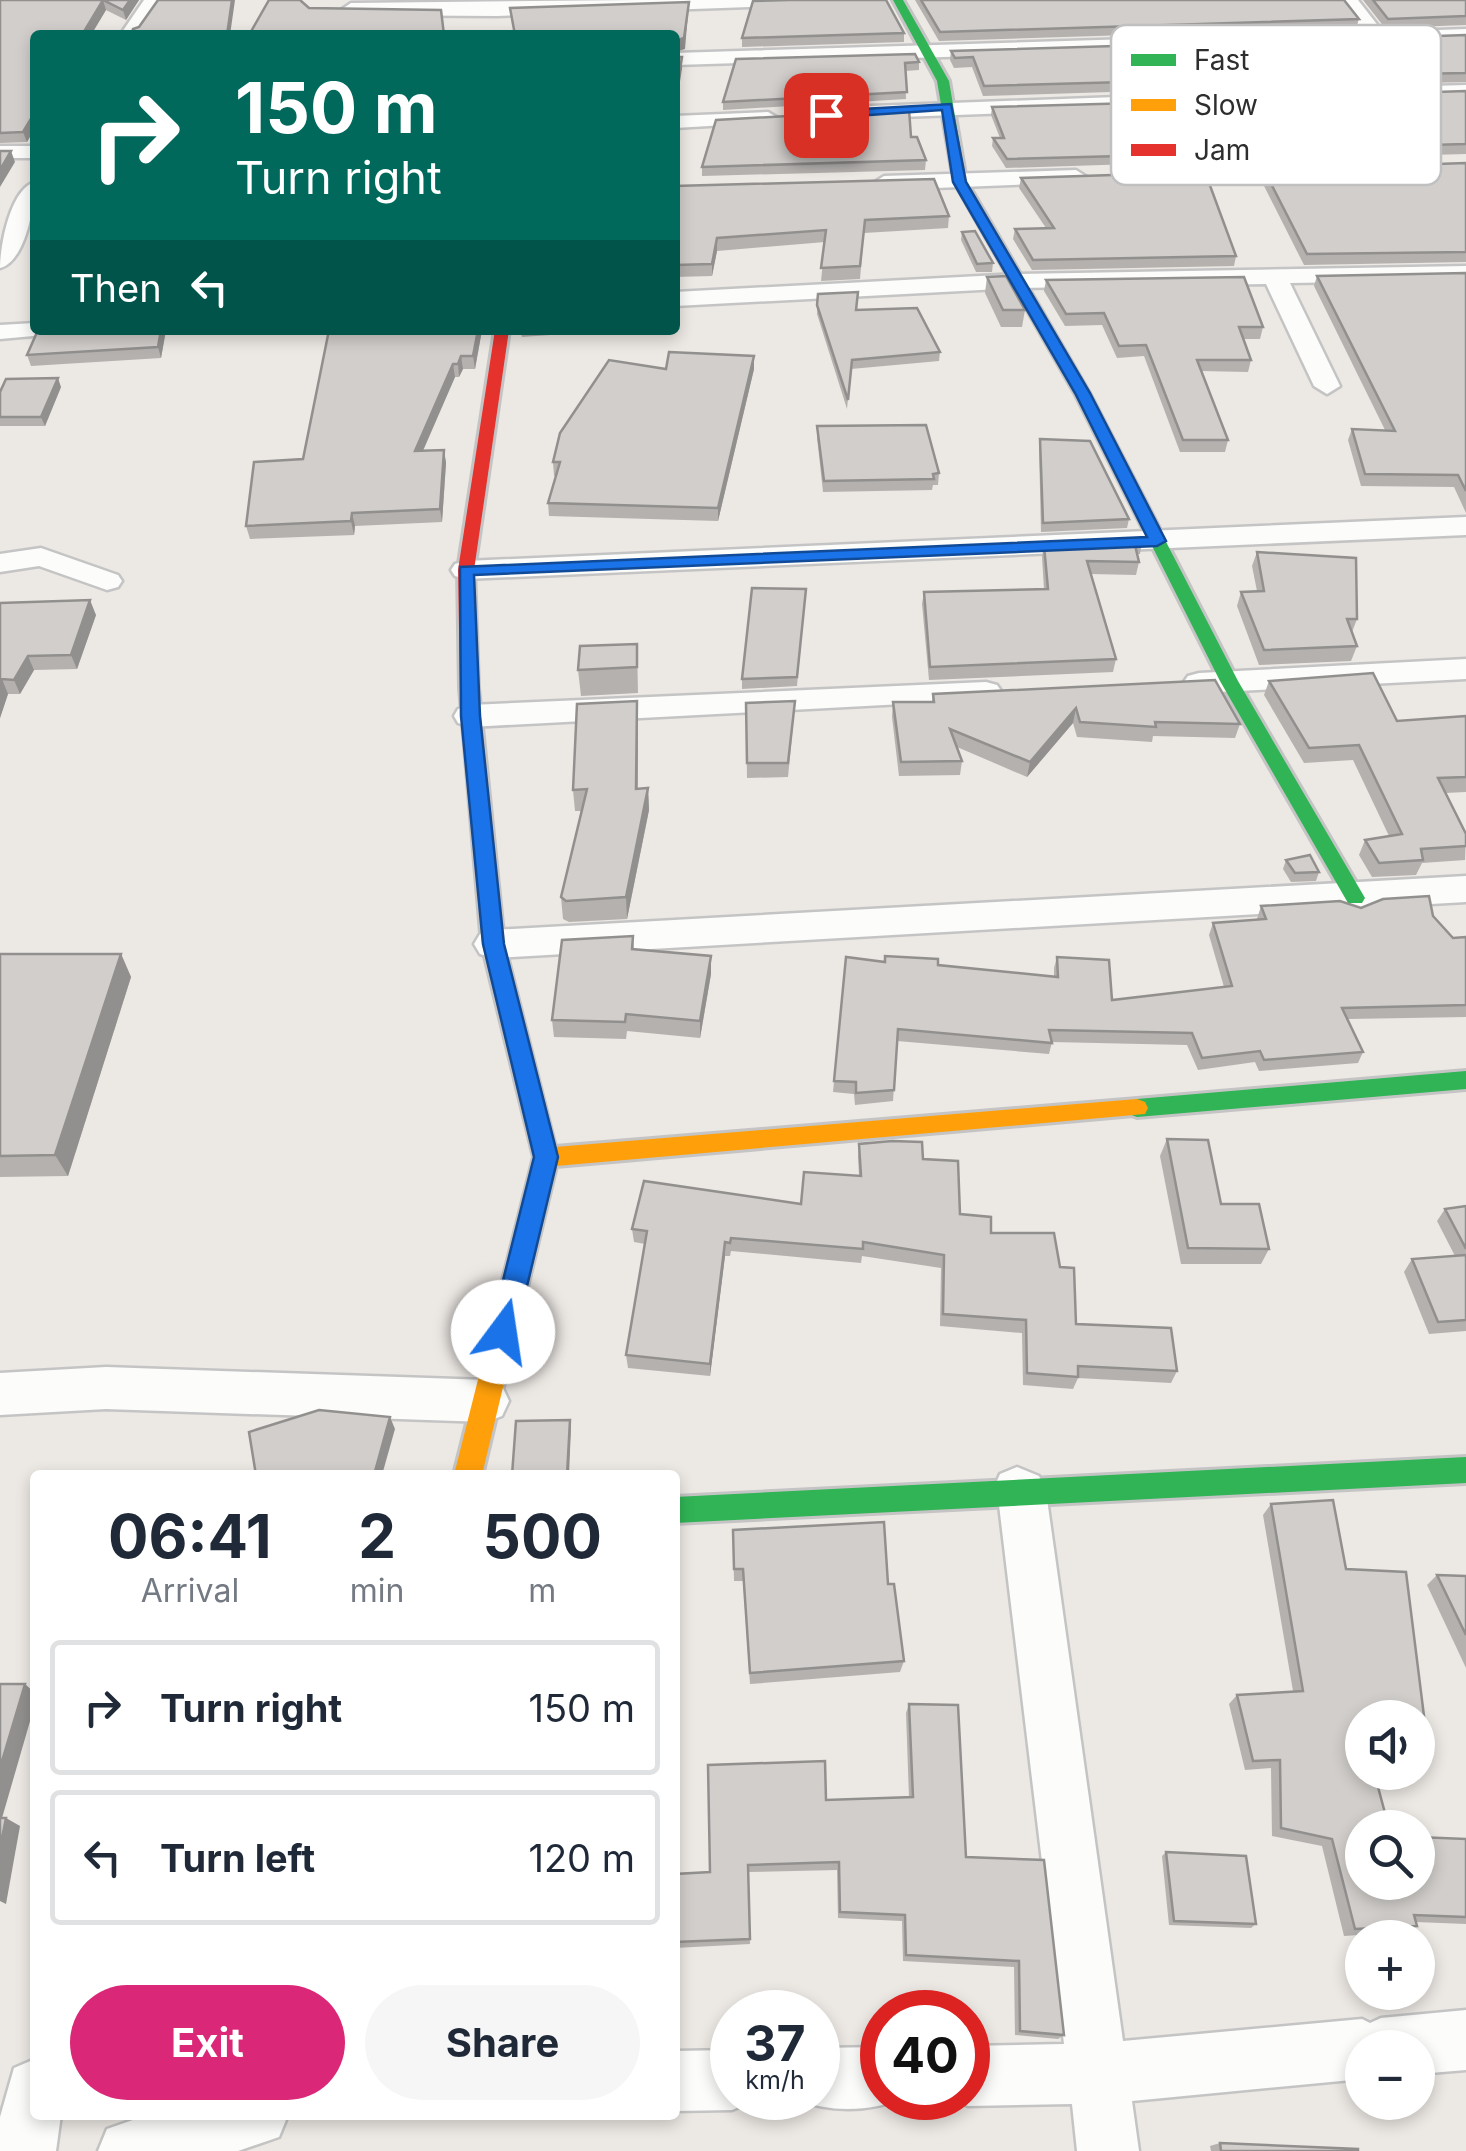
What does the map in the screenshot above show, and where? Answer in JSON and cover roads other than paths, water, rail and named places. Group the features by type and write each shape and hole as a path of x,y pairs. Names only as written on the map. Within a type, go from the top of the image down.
{"street":[{"path":"133,30 152,0"},
{"path":"331,9 807,0"},
{"path":"898,0 942,82 960,182 1082,393 1229,681 1355,898"},
{"path":"1348,0 1368,25"},
{"path":"1441,36 1466,35"},
{"path":"680,59 808,64 926,50 1111,44"},
{"path":"1442,91 1466,91"},
{"path":"1442,91 1466,116"},
{"path":"826,115 947,106 1111,102"},
{"path":"680,122 788,116"},
{"path":"0,152 30,152"},
{"path":"865,184 1095,177"},
{"path":"0,261 24,236 30,210"},
{"path":"680,299 1018,281 1466,273"},
{"path":"1276,276 1327,386"},
{"path":"0,332 30,330"},
{"path":"469,1470 546,1157 494,944 470,716 466,570 501,335"},
{"path":"466,570 1466,526"},
{"path":"0,563 40,557 107,581"},
{"path":"1169,684 1466,670"},
{"path":"470,716 1010,692"},
{"path":"494,944 1466,889"},
{"path":"546,1157 1466,1080"},
{"path":"0,1394 106,1388 486,1401"},
{"path":"680,1510 1466,1470"},
{"path":"1020,1492 1108,2151"},
{"path":"1435,2043 1466,2040"},
{"path":"990,2076 1096,2074 1345,2051"},
{"path":"680,2081 710,2080"},
{"path":"25,2151 30,2120"},
{"path":"129,2151 239,2120"}]}
